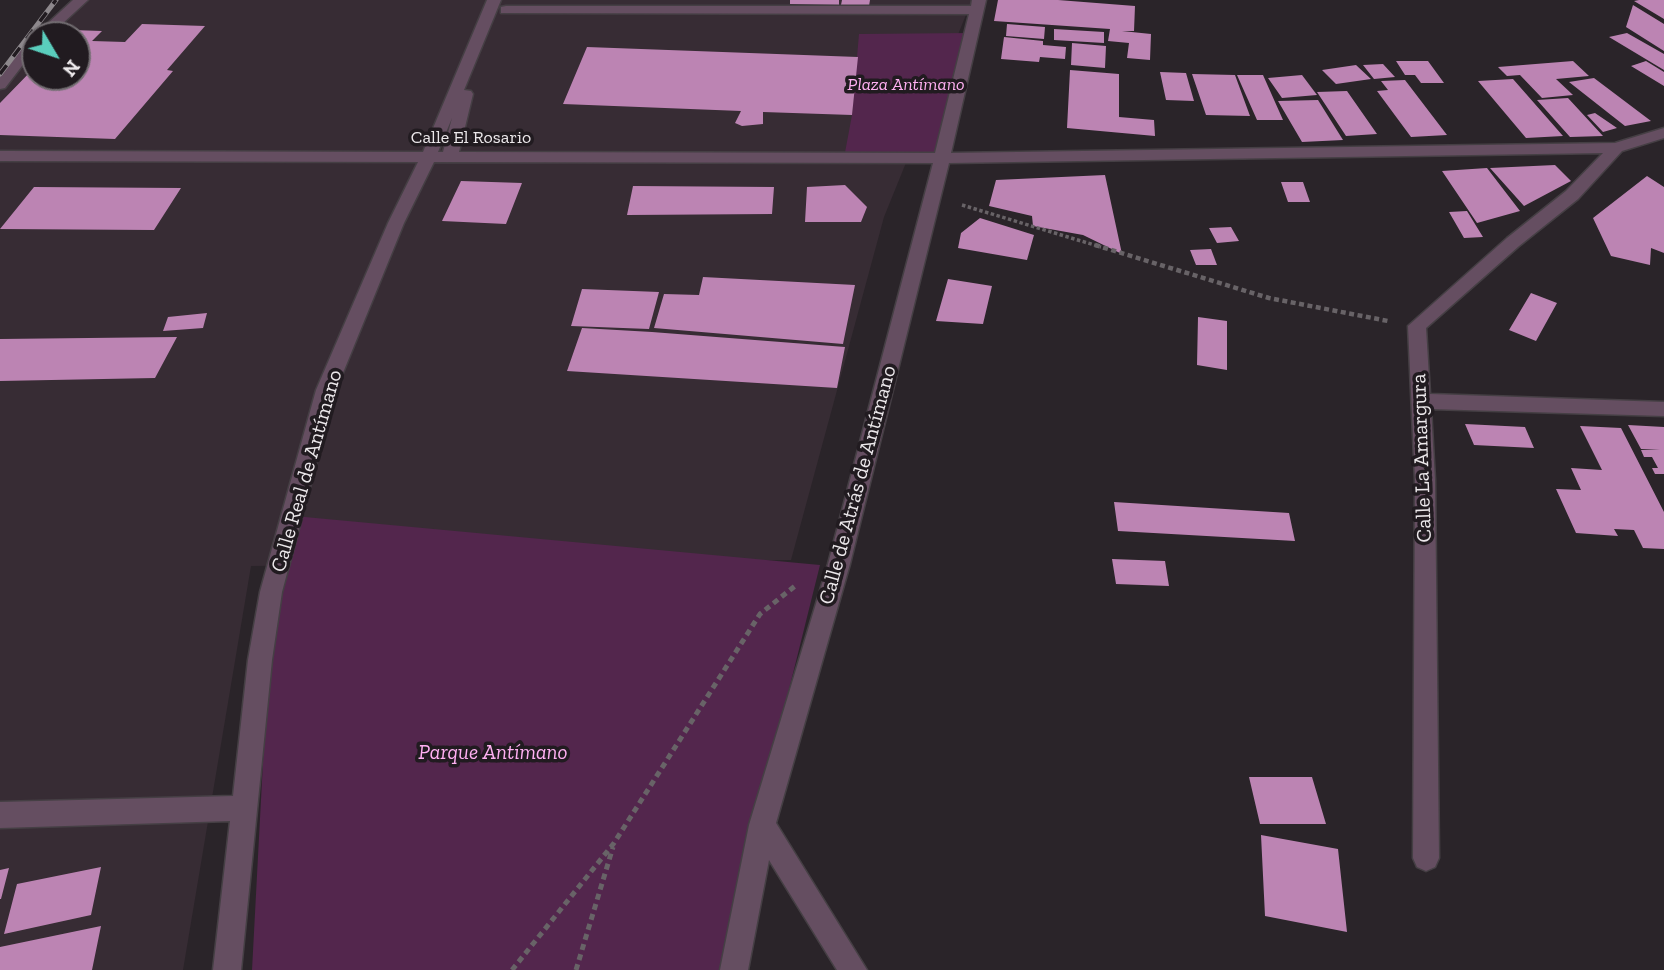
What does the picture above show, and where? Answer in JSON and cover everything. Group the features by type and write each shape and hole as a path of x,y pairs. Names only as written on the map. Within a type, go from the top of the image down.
{"street":[{"path":"58,21 81,0"},
{"path":"439,158 503,3 978,5"},
{"name":"Calle Real de Antímano","path":"227,970 260,660 271,592 327,390 396,223 439,158 503,3"},
{"name":"Calle de Atrás de Antímano","path":"734,970 762,825 839,564 978,5"},
{"path":"0,85 21,55"},
{"path":"942,158 1616,148 1664,133"},
{"path":"1417,326 1513,242 1572,195 1616,148"},
{"name":"Calle El Rosario","path":"0,156 942,158"},
{"name":"Calle La Amargura","path":"1417,326 1425,480 1426,858"},
{"path":"1421,401 1664,409"},
{"path":"0,815 244,808"},
{"path":"762,825 853,970"}],"path":[{"path":"931,198 985,210 1269,298 1417,326"},
{"path":"512,970 614,843 761,614 800,582"},
{"path":"576,970 614,843"}],"shaded area":[{"path":"85,0 972,0 884,217 791,560 251,566 183,970 0,970 0,88 21,66 21,91 91,91 91,21 65,21"}],"green space":[{"name":"Plaza Antímano","path":"972,33 942,158 844,158 852,115 859,34"},
{"name":"Parque Antímano","path":"294,516 820,565 755,826 726,970 252,970 269,648"}],"building":[{"path":"790,0 839,0 839,5 790,4"},
{"path":"842,0 870,0 869,6 841,5"},
{"path":"998,0 1058,0 1135,6 1134,31 1122,31 1151,34 1150,60 1127,58 1129,43 1108,41 1110,29 994,21"},
{"path":"1639,0 1664,0 1664,19 1634,1"},
{"path":"1633,5 1664,24 1664,51 1626,27"},
{"path":"142,24 205,26 167,70 173,71 115,139 0,135 0,103 21,81 21,91 91,91 91,31 102,31 92,41 125,42"},
{"path":"1007,24 1045,27 1044,39 1006,36"},
{"path":"1054,29 1104,32 1104,43 1054,40"},
{"path":"1627,33 1664,54 1664,70 1609,37"},
{"path":"1004,37 1043,41 1043,45 1066,47 1065,59 1040,57 1039,62 1001,59"},
{"path":"1072,43 1106,46 1105,68 1071,65"},
{"path":"587,47 858,57 852,115 763,112 763,124 742,126 735,123 741,111 563,104"},
{"path":"1396,61 1428,61 1444,83 1421,83 1415,75 1405,75"},
{"path":"1573,61 1589,76 1556,79 1573,95 1542,98 1520,75 1507,76 1498,67"},
{"path":"1646,61 1664,72 1664,86 1631,66"},
{"path":"1383,64 1395,77 1374,79 1363,65"},
{"path":"1356,65 1371,79 1336,84 1322,70"},
{"path":"1070,70 1119,74 1119,117 1154,120 1155,136 1067,128"},
{"path":"1160,72 1186,73 1194,101 1166,100"},
{"path":"1192,74 1235,75 1250,116 1206,115"},
{"path":"1237,75 1263,75 1283,120 1257,120"},
{"path":"1302,75 1317,95 1282,98 1268,78"},
{"path":"1594,78 1651,121 1625,126 1569,82"},
{"path":"1513,79 1563,136 1526,138 1478,81"},
{"path":"1405,80 1447,135 1411,137 1377,91 1388,90 1381,81"},
{"path":"1347,91 1377,134 1346,136 1317,92"},
{"path":"1568,98 1603,136 1570,137 1537,100"},
{"path":"1318,100 1343,140 1302,142 1278,101"},
{"path":"1595,113 1617,128 1603,132 1587,115"},
{"path":"1555,165 1571,181 1524,206 1490,168"},
{"path":"1487,168 1520,211 1477,223 1442,171"},
{"path":"1105,175 1122,254 1083,235 1033,226 1032,216 989,206 996,180"},
{"path":"1647,176 1664,187 1664,253 1651,248 1650,265 1611,256 1593,218"},
{"path":"461,181 522,183 506,224 442,221"},
{"path":"1281,182 1303,182 1310,202 1288,202"},
{"path":"845,185 867,207 861,222 805,222 807,187"},
{"path":"633,186 774,187 772,214 627,215"},
{"path":"34,187 181,188 154,230 0,229"},
{"path":"1467,211 1483,237 1464,238 1449,212"},
{"path":"980,218 1034,235 1027,260 958,248 961,233"},
{"path":"1231,227 1239,241 1217,243 1209,228"},
{"path":"1211,249 1217,265 1196,265 1190,250"},
{"path":"703,277 855,285 843,344 654,328 664,294 699,295"},
{"path":"948,279 992,286 983,324 936,321"},
{"path":"582,289 659,292 649,329 571,326"},
{"path":"1531,293 1557,303 1536,341 1509,330"},
{"path":"207,313 203,328 163,331 168,317"},
{"path":"1198,317 1227,321 1227,370 1197,365"},
{"path":"582,328 845,347 837,388 567,371"},
{"path":"177,337 155,378 0,381 0,339"},
{"path":"1465,424 1525,427 1534,448 1474,445"},
{"path":"1628,425 1664,427 1664,474 1655,474 1652,468 1658,468 1652,457 1644,457 1641,450 1660,450 1641,449"},
{"path":"1580,426 1621,428 1664,512 1664,549 1643,548 1634,530 1614,529 1618,536 1576,533 1556,489 1581,490 1571,468 1602,470"},
{"path":"1114,502 1289,513 1295,541 1118,531"},
{"path":"1112,559 1165,561 1169,586 1116,584"},
{"path":"1249,777 1312,777 1326,824 1260,824"},
{"path":"1261,835 1338,849 1347,932 1265,916"},
{"path":"101,867 91,915 4,934 17,884"},
{"path":"9,868 1,899 0,899 0,870"},
{"path":"101,926 92,970 0,970 0,947"}],"railway":[{"path":"0,74 56,0"}]}
